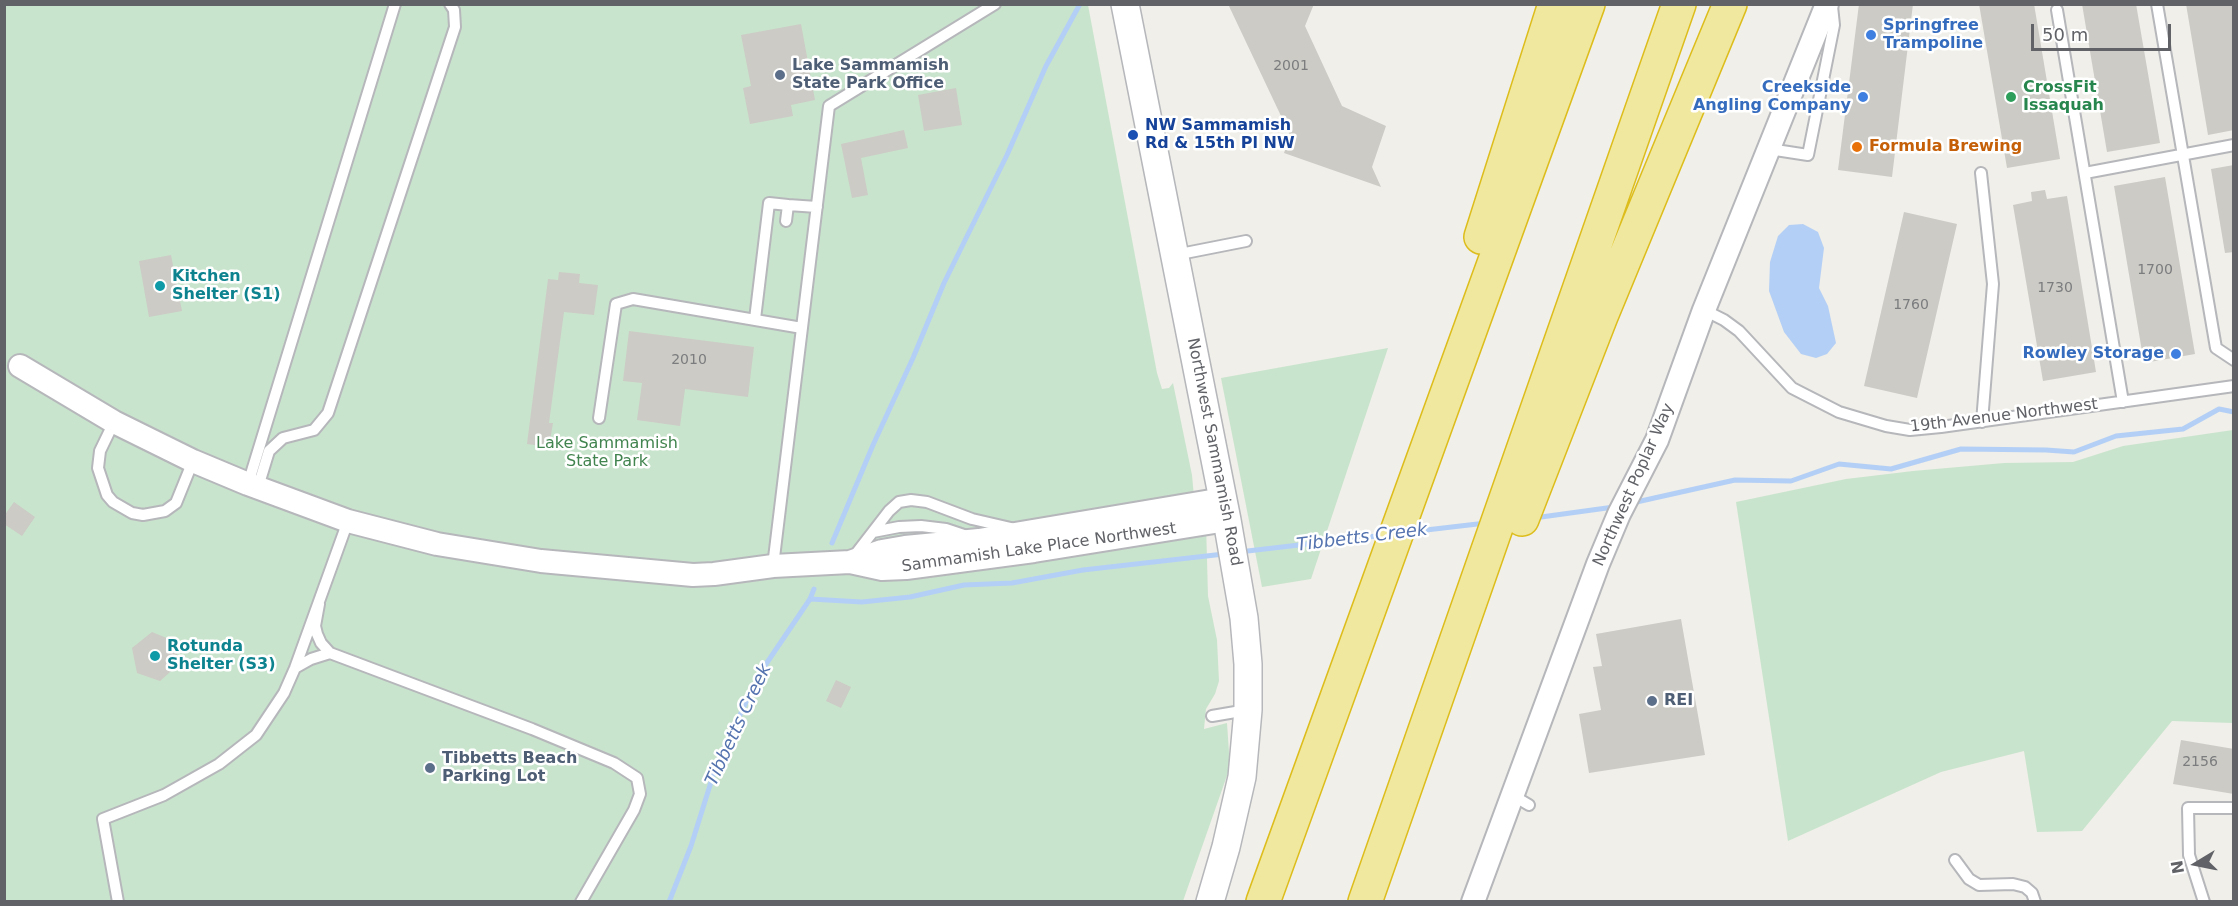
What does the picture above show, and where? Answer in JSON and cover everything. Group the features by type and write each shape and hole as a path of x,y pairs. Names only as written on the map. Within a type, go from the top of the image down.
{"highway":[{"path":"1400,521 1480,241 1555,4"},
{"path":"1263,902 1588,4"},
{"path":"1365,902 1384,846 1514,507 1679,4"},
{"path":"1514,507 1605,305 1730,4"}],"street":[{"name":"Northwest Sammamish Road","path":"1125,4 1238,574 1246,642 1248,710 1242,777 1210,902"},
{"name":"Northwest Poplar Way","path":"1473,902 1520,800 1619,513 1657,440 1704,310 1827,4"},
{"name":"Sammamish Lake Place Northwest","path":"20,366 114,422 193,461 253,486 348,521 437,544 541,561 693,575 774,566 850,562 882,569 906,568 1046,549 1227,519"},
{"name":"Sammamish Lake Place Northwest","path":"850,562 882,550 979,540 1026,532 1227,519"}],"lane":[{"path":"253,486 395,4"},
{"path":"253,486 269,451 283,438 314,430 328,413 455,27 454,10 450,4"},
{"path":"774,566 829,106 995,4"},
{"path":"1769,149 1808,155 1834,25 1832,4"},
{"path":"2157,4 2216,348 2234,360"},
{"path":"2057,10 2123,402"},
{"path":"2085,173 2234,145"},
{"path":"1981,173 1993,284 1982,422"},
{"path":"755,319 769,203 817,207"},
{"path":"786,221 788,205"},
{"path":"1174,255 1246,241"},
{"path":"599,418 616,303 633,299 802,328"},
{"name":"19th Avenue Northwest","path":"1704,310 1739,331 1792,388 1839,412 1865,422 1910,430 2234,386"},
{"path":"114,422 100,451 98,468 107,495 132,513 143,515 165,511 176,503 193,461"},
{"path":"850,562 898,502 911,500 927,502 972,519 1026,532"},
{"path":"118,902 103,819 164,795 219,764 256,735 284,693 295,668 348,521"},
{"path":"873,532 921,526 946,529 979,540"},
{"path":"319,604 315,626 321,643 330,653 532,729 614,763 637,778 640,794 634,810 581,902"},
{"path":"295,668 311,659 330,653"},
{"path":"1212,716 1248,710"},
{"path":"2204,902 2189,855 2188,808 2234,808"},
{"path":"1955,860 1969,879 1979,885 2013,884 2025,887 2032,894 2035,902"}],"green space":[{"name":"Lake Sammamish State Park","path":"4,5 1088,5 1157,373 1162,389 1169,388 1173,383 1192,475 1194,497 1206,523 1208,596 1217,640 1219,681 1215,694 1206,709 1204,729 1227,723 1230,767 1183,901 5,901"},
{"path":"1388,348 1311,579 1262,587 1221,378"},
{"path":"2233,430 2233,723 2172,721 2082,831 2037,832 2024,751 1941,772 1788,841 1736,502 1846,479 1913,471 2004,463 2073,462 2123,446"}],"water":[{"path":"1803,224 1818,232 1824,248 1819,288 1828,306 1836,343 1827,354 1816,358 1801,354 1784,332 1769,291 1770,262 1778,236 1789,225"}],"building":[{"path":"1228,4 1314,4 1305,26 1342,106 1386,126 1372,167 1381,187 1284,153 1290,135"},
{"path":"1859,4 1913,4 1892,177 1838,170"},
{"path":"1979,4 2034,4 2060,159 2007,168"},
{"path":"2082,4 2136,4 2160,143 2107,152"},
{"path":"2186,4 2234,4 2234,130 2208,135"},
{"name":"Lake Sammamish State Park Office","path":"801,24 815,100 791,105 793,116 750,124 743,88 751,86 741,35"},
{"path":"956,88 962,125 924,131 918,95"},
{"path":"904,130 908,148 861,158 868,195 852,198 841,144"},
{"path":"2234,165 2234,252 2225,253 2211,169"},
{"path":"2165,177 2195,354 2144,363 2114,186"},
{"path":"2045,190 2047,199 2067,196 2096,372 2043,381 2013,205 2032,201 2031,192"},
{"path":"1904,212 1957,224 1917,398 1864,386"},
{"name":"Kitchen Shelter (S1)","path":"171,255 182,311 149,317 139,261"},
{"path":"559,272 580,274 579,283 598,285 594,315 564,312 549,423 553,423 549,447 527,444 548,279 558,280"},
{"path":"629,331 754,347 748,397 685,389 680,426 637,420 642,383 623,381"},
{"path":"14,502 35,517 22,536 4,524 4,516"},
{"name":"REI","path":"1681,619 1705,755 1589,773 1579,714 1601,710 1593,667 1602,666 1596,634"},
{"name":"Rotunda Shelter (S3)","path":"152,632 174,641 179,664 160,681 137,673 132,648"},
{"path":"836,680 851,687 841,708 826,701"},
{"path":"2181,740 2234,749 2234,794 2173,784"}],"waterway":[{"path":"832,543 944,283 1007,155 1046,66 1080,4"},
{"name":"Tibbetts Creek","path":"1632,503 1735,480 1791,481 1839,464 1891,469 1961,449 2074,452 2116,436 2183,429 2219,409 2234,412"},
{"name":"Tibbetts Creek","path":"1534,518 1614,507"},
{"name":"Tibbetts Creek","path":"1409,532 1486,523"},
{"name":"Tibbetts Creek","path":"1239,552 1385,535"},
{"name":"Tibbetts Creek","path":"669,902 691,846 717,763 760,673 810,599 862,602 910,597 964,585 1012,583 1083,570 1224,554"},
{"path":"810,599 814,589"}],"place":[{"name":"Springfree Trampoline","path":"1871,35"},
{"name":"Lake Sammamish State Park Office","path":"780,75"},
{"name":"Creekside Angling Company","path":"1863,97"},
{"name":"CrossFit Issaquah","path":"2011,97"},
{"name":"NW Sammamish Rd & 15th Pl NW","path":"1133,135"},
{"name":"Formula Brewing","path":"1857,147"},
{"name":"Kitchen Shelter (S1)","path":"160,286"},
{"name":"Rowley Storage","path":"2176,354"},
{"name":"Rotunda Shelter (S3)","path":"155,656"},
{"name":"REI","path":"1652,701"},
{"name":"Tibbetts Beach Parking Lot","path":"430,768"}]}
